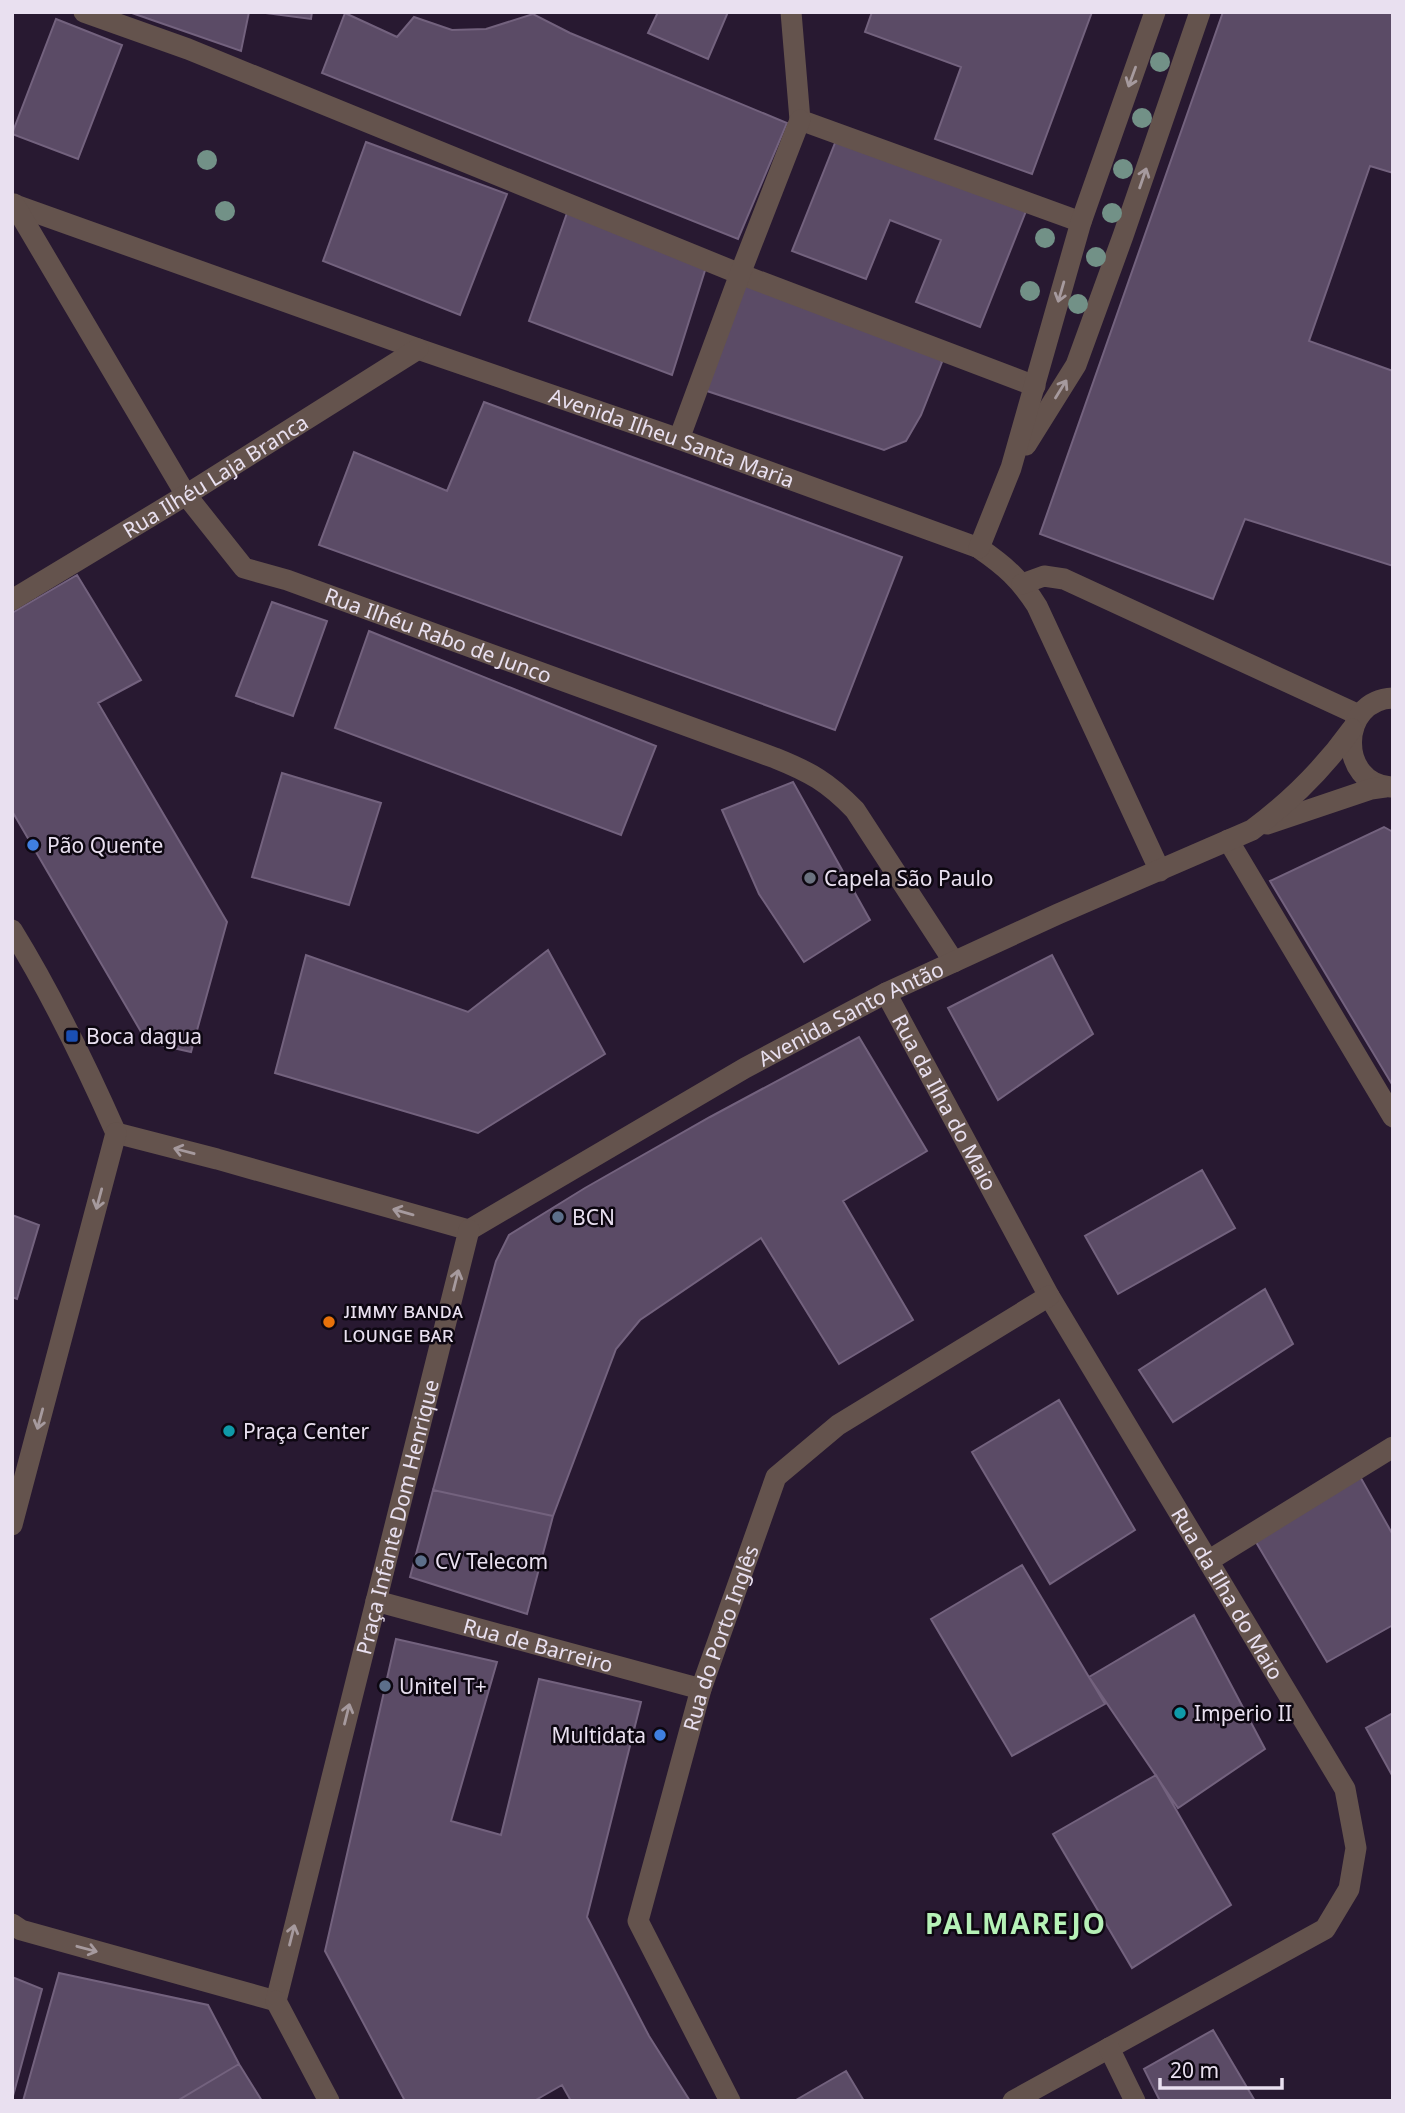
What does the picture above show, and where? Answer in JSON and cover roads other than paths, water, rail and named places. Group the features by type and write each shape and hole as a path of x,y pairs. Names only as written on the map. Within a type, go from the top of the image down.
{"street":[{"path":"84,12 188,49 740,274 1035,386"},
{"path":"679,439 800,120 791,12"},
{"path":"979,548 1012,468 1080,222 1155,12"},
{"path":"1012,468 1076,365 1200,12"},
{"path":"800,120 1080,222"},
{"name":"Avenida Ilheu Santa Maria","path":"13,204 979,548 1005,566 1022,583 1037,606 1160,870"},
{"name":"Rua Ilhéu Rabo de Junco","path":"13,204 186,495 244,568 287,580 762,753 819,778 838,792 855,810 954,962"},
{"name":"Rua Ilhéu Laja Branca","path":"12,600 186,495 418,349"},
{"path":"1022,583 1044,576 1064,579 1361,716"},
{"name":"Avenida Santo Antão","path":"1252,830 1306,784 1334,753 1361,716 1393,685"},
{"path":"1389,787 1371,781 1361,772 1353,759 1350,744 1361,716 1385,698 1393,698"},
{"name":"Avenida Santo Antão","path":"469,1230 746,1068 886,993 1252,830 1371,789 1389,787"},
{"path":"1228,840 1393,1117"},
{"path":"12,930 72,1036 116,1133 12,1525"},
{"name":"Rua da Ilha do Maio","path":"886,993 1049,1296 1345,1789 1356,1848 1349,1889 1325,1929 1013,2101"},
{"path":"116,1133 469,1230"},
{"name":"Praça Infante Dom Henrique","path":"275,2001 469,1230"},
{"name":"Rua do Porto Inglês","path":"730,2101 638,1921 701,1689 776,1477 838,1425 1049,1296"},
{"path":"1208,1561 1393,1447"},
{"name":"Rua de Barreiro","path":"376,1601 701,1689"},
{"path":"12,1924 21,1930 275,2001 330,2101"},
{"path":"1110,2048 1135,2101"}],"place":[{"name":"Pão Quente","path":"33,845"},
{"name":"Capela São Paulo","path":"810,878"},
{"name":"Boca dagua","path":"72,1036"},
{"name":"BCN","path":"558,1217"},
{"name":"ᴊɪᴍᴍʏ ʙᴀɴᴅᴀ ʟᴏᴜɴɢᴇ ʙᴀʀ","path":"329,1322"},
{"name":"Praça Center","path":"229,1431"},
{"name":"CV Telecom","path":"421,1561"},
{"name":"Unitel T+","path":"385,1686"},
{"name":"Imperio II","path":"1180,1713"},
{"name":"Multidata","path":"660,1735"}],"district":[{"name":"PALMAREJO","path":"1016,1923"}]}
